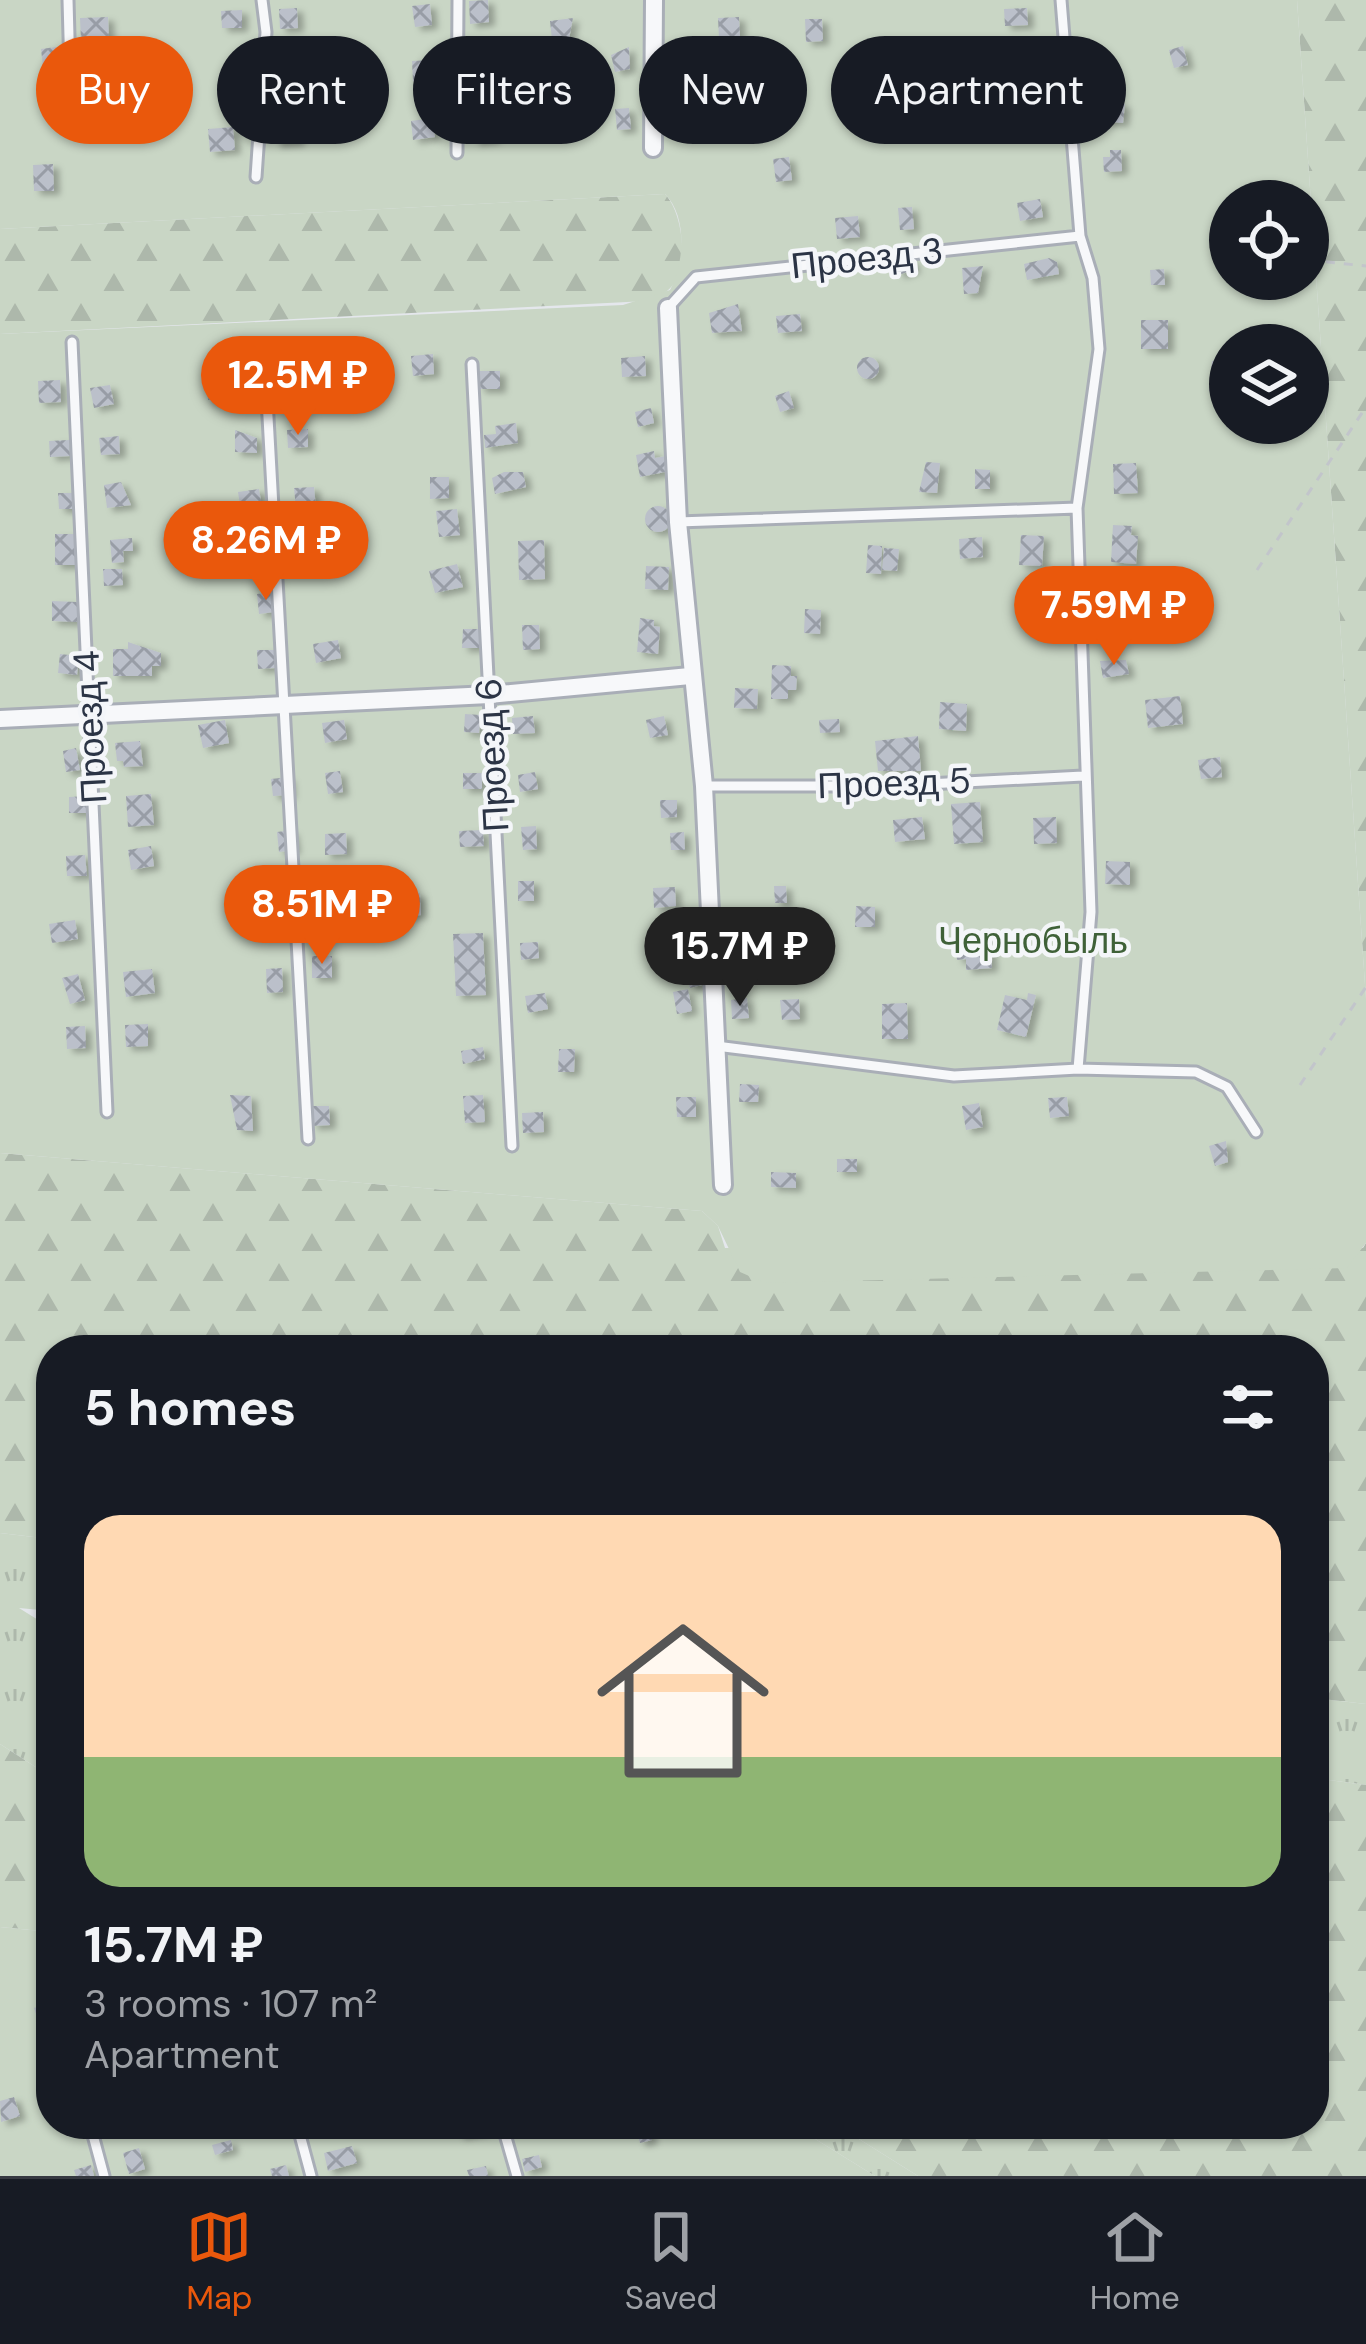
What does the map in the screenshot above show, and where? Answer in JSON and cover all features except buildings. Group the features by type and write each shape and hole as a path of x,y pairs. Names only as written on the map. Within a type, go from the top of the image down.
{"street":[{"path":"653,148 654,0"},
{"path":"668,308 677,522 704,786 723,1185"},
{"path":"0,719 489,695 691,676"}],"lane":[{"path":"68,0 69,36"},
{"path":"256,177 262,0"},
{"path":"458,0 458,153"},
{"path":"1060,0 1080,236 1093,278 1099,349 1077,508 1091,912 1078,1069"},
{"name":"Проезд 3","path":"668,308 696,277 1080,236"},
{"name":"Проезд 4","path":"72,342 107,1112"},
{"path":"266,363 308,1139"},
{"name":"Проезд 6","path":"472,364 512,1147"},
{"path":"677,522 1077,508"},
{"name":"Проезд 5","path":"704,786 889,785 1083,776"},
{"path":"716,1046 954,1076 1078,1069 1196,1072 1227,1088 1256,1132"},
{"path":"94,2139 104,2176"},
{"path":"301,2139 311,2176"},
{"path":"506,2139 517,2176"}],"path":[{"path":"1329,262 1366,266"},
{"path":"1257,570 1366,406"},
{"path":"1300,1085 1366,987"}],"green space":[{"name":"Чернобыль","path":"0,0 1297,0 1309,180 1209,180 1209,300 1318,300 1319,324 1209,324 1209,444 1328,444 1366,999 1366,1243 1347,1268 765,1283 740,1272 718,1226 702,1211 0,1153 0,334 623,305 670,290 681,241 677,215 665,194 0,229"},
{"path":"1297,0 1366,0 1366,999 1328,444 1329,324 1319,324 1318,300 1329,300 1329,180 1309,180"},
{"path":"665,194 680,226 681,265 670,289 647,301 0,334 0,229"},
{"path":"0,1153 702,1211 718,1226 725,1248 1363,1248 1366,1243 1366,1704 1329,1700 1329,1335 36,1335 36,1537 0,1533"},
{"path":"0,1533 36,1537 36,1610 19,1608 36,1619 36,1767 0,1744"},
{"path":"1329,1700 1366,1704 1366,1785 1329,1780"},
{"path":"0,1744 36,1767 36,1931 0,1927"},
{"path":"1329,1780 1366,1785 1366,2176 918,2176 859,2139 1329,2139"},
{"path":"0,1927 36,1931 36,2139 815,2139 875,2176 0,2176"},
{"path":"815,2139 859,2139 918,2176 875,2176"}]}
